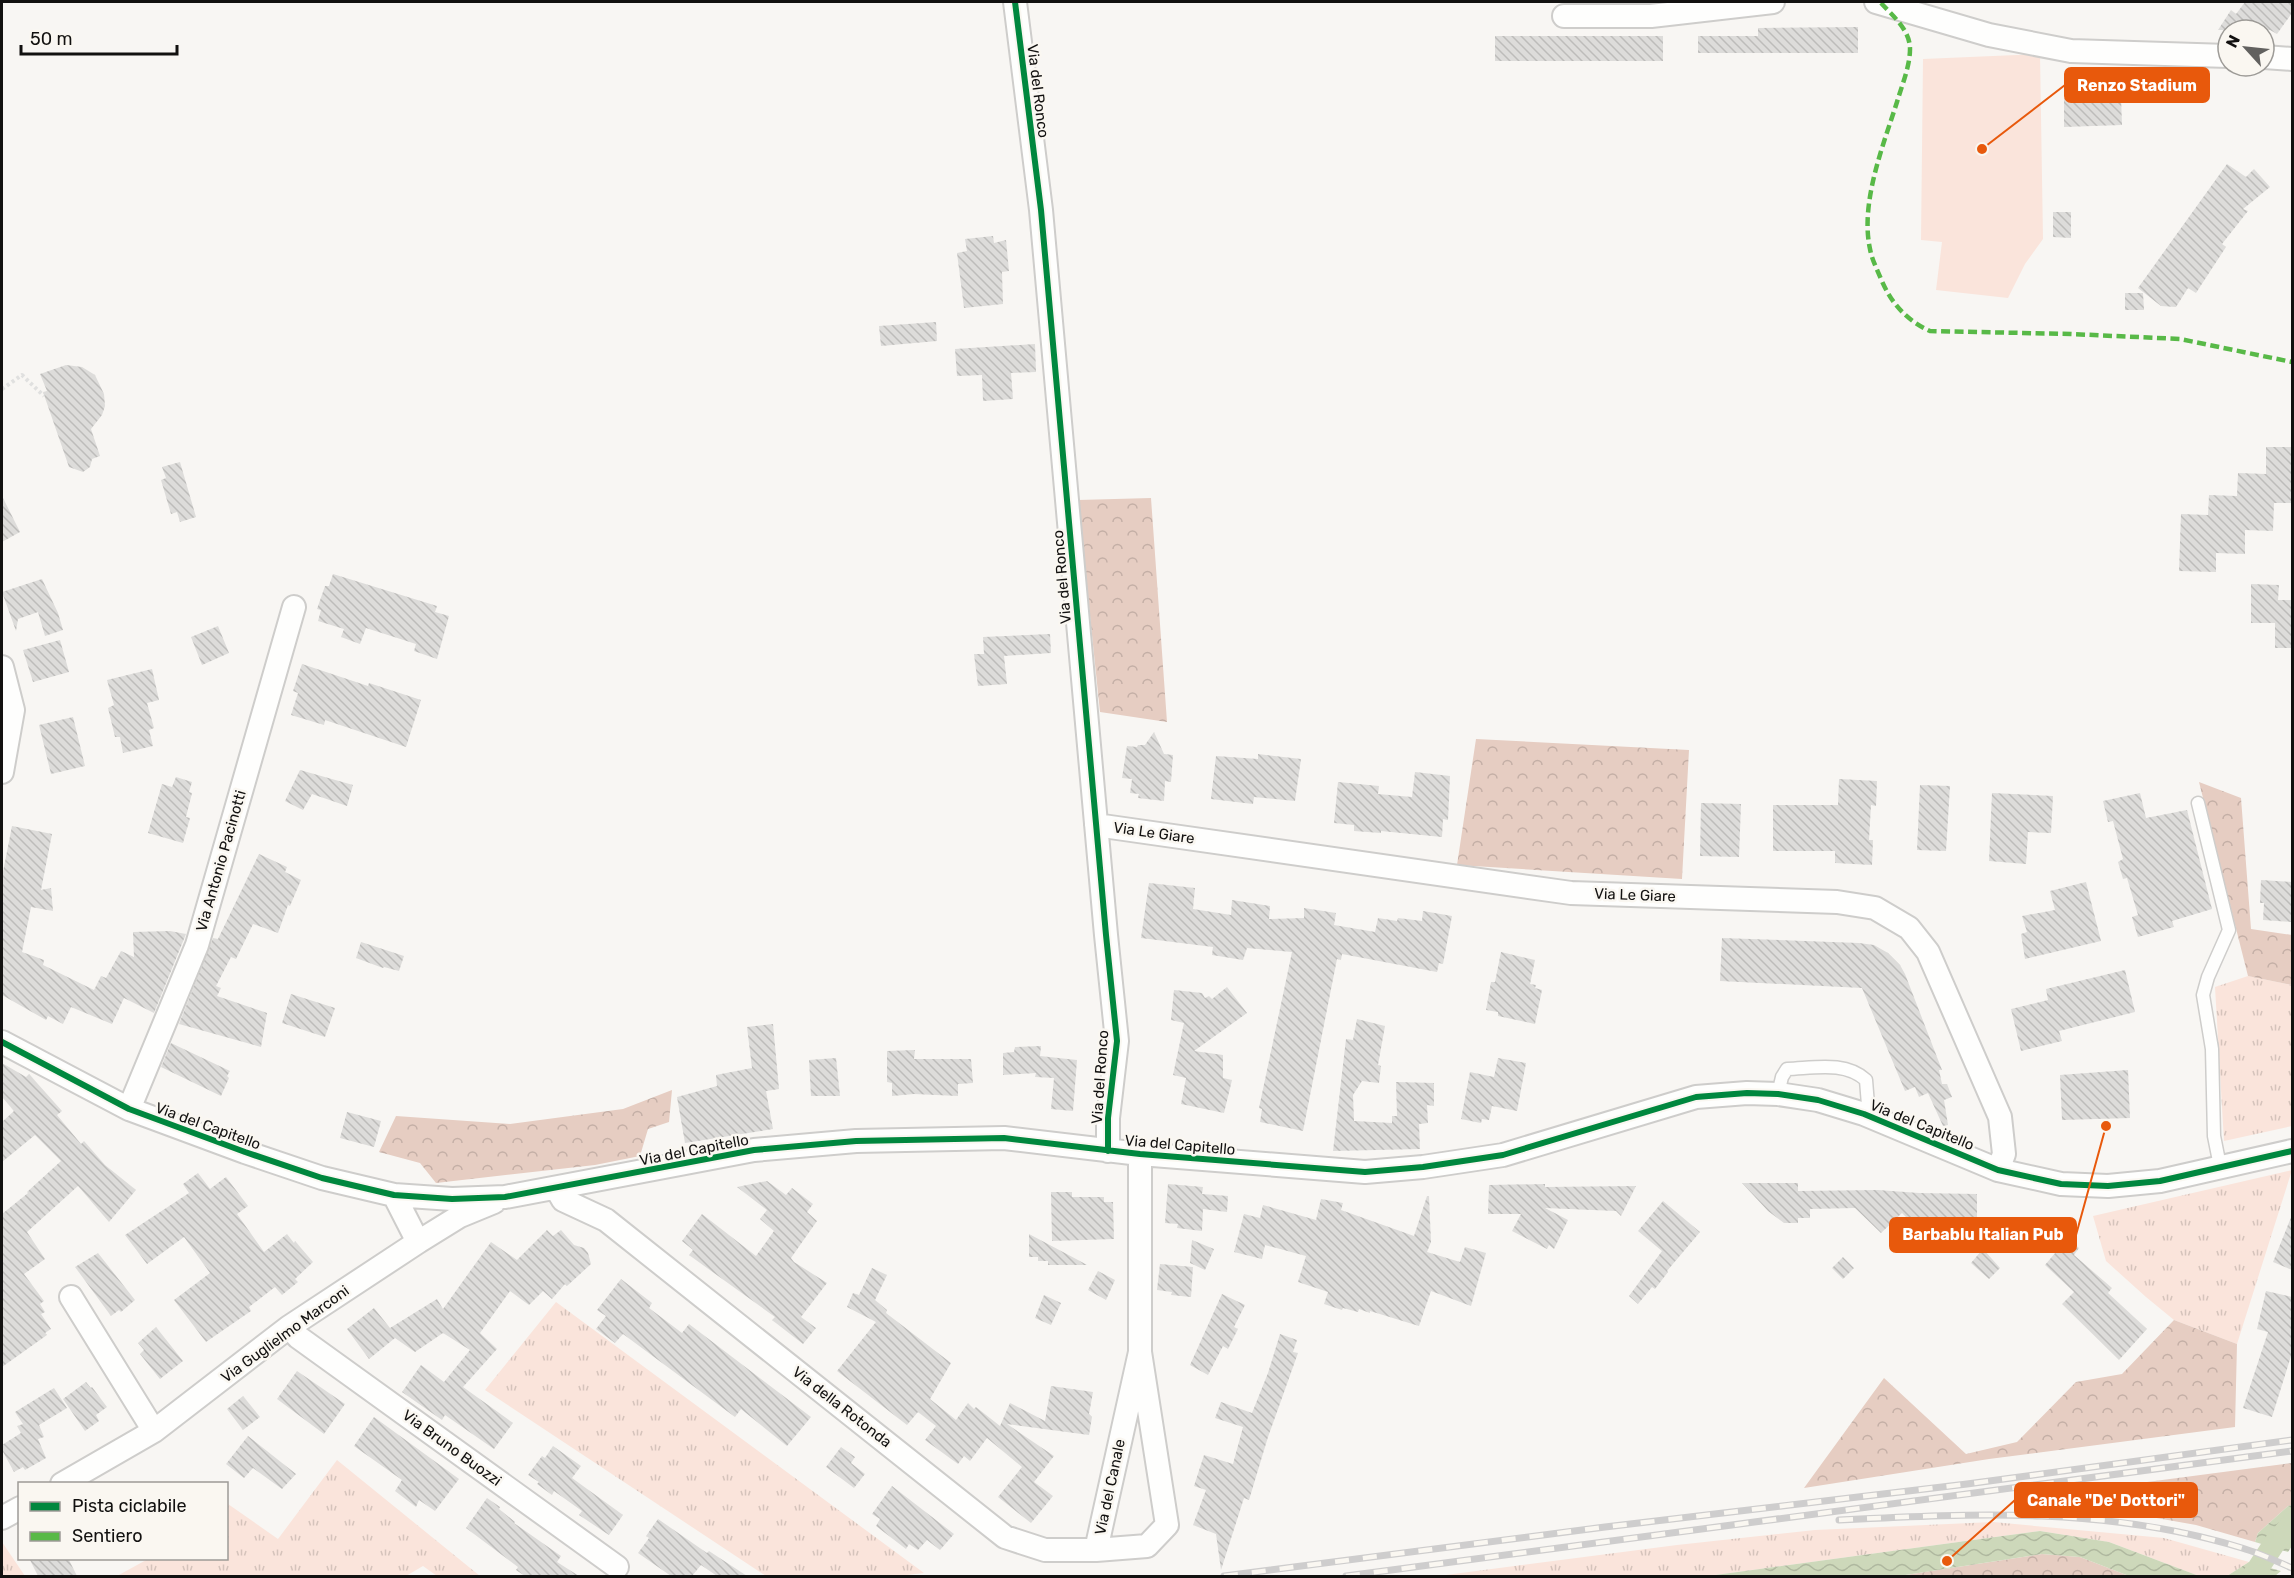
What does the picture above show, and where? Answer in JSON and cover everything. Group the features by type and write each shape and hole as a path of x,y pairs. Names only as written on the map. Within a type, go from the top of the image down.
{"street":[{"name":"Via del Ronco","path":"1015,2 1041,210 1117,1041 1108,1118 1108,1151"},
{"path":"1564,16 1651,16 1773,2"},
{"path":"1876,2 1989,35 2071,51 2216,56"},
{"path":"2276,58 2292,59"},
{"name":"Via Antonio Pacinotti","path":"129,1109 197,945 294,607"},
{"path":"2,668 13,710 2,772"},
{"name":"Via Le Giare","path":"1096,825 1571,893 1838,902 1875,908 1909,928 1928,952 2000,1117 2004,1154 1998,1170"},
{"name":"Via del Capitello","path":"2,1042 129,1109 245,1152 322,1178 394,1195 452,1199 505,1197 754,1150 856,1141 1004,1138 1108,1151 1354,1171 1423,1167 1503,1155 1696,1097 1747,1093 1779,1094 1818,1100 1864,1114 1998,1170 2061,1184 2108,1186 2160,1181 2292,1151"},
{"name":"Via del Canale","path":"1140,1154 1140,1353 1167,1525 1147,1546 1096,1550 1140,1353"},
{"path":"603,1179 606,1220"},
{"name":"Via della Rotonda","path":"556,1188 563,1200 606,1220 1005,1536 1045,1550 1096,1550"},
{"path":"394,1195 418,1242"},
{"name":"Via Guglielmo Marconi","path":"65,1482 154,1431 289,1327 418,1242 460,1216 505,1197"},
{"path":"71,1297 154,1431"},
{"name":"Via Bruno Buozzi","path":"289,1327 308,1344 617,1568"},
{"path":"2,1518 18,1509"}],"lane":[{"path":"2198,803 2229,930 2208,977 2204,995 2212,1049 2214,1136 2220,1166"},
{"path":"1779,1094 1782,1077 1788,1069 1838,1067 1857,1072 1866,1080 1868,1105 1864,1114"}],"path":[{"path":"2,389 22,375 44,396"}],"green space":[{"path":"2040,54 2043,239 2025,264 2008,298 1936,290 1942,242 1921,240 1923,59"},
{"path":"1151,498 1167,722 1100,712 1078,500"},
{"path":"1476,739 1689,750 1682,879 1457,865"},
{"path":"2199,782 2241,798 2251,929 2292,935 2292,985 2248,976"},
{"path":"2248,976 2292,985 2292,1126 2224,1141 2215,987"},
{"path":"672,1090 669,1122 648,1129 640,1156 595,1165 436,1183 420,1163 379,1152 396,1116 510,1124 623,1109"},
{"path":"2292,1170 2237,1344 2174,1320 2106,1261 2093,1216"},
{"path":"556,1302 924,1573 899,1576 766,1576 485,1390"},
{"path":"2174,1320 2237,1344 2235,1427 1989,1459 1804,1488 1884,1378 1966,1454 2017,1442 2076,1382 2122,1374"},
{"path":"337,1460 480,1576 437,1576 423,1566 406,1576 117,1576 146,1560 228,1560 228,1504 278,1539"},
{"path":"2292,1463 2292,1505 2258,1533 2255,1542 2196,1525 2089,1506 2086,1490"},
{"path":"1993,1522 2164,1538 2249,1562 2227,1576 2199,1576 2109,1542 2040,1531 1708,1576 1438,1576 1677,1545 1815,1530"},
{"path":"2,1542 25,1576 2,1576"},
{"path":"2042,1554 2080,1557 2129,1576 1899,1576"}],"water":[{"path":"2292,1505 2292,1546 2288,1552 2255,1542 2258,1533"},
{"path":"2040,1531 2109,1542 2199,1576 2129,1576 2080,1557 2042,1554 1899,1576 1708,1576"},
{"path":"2249,1562 2281,1571 2275,1576 2227,1576"}],"building":[{"path":"2245,2 2292,2 2292,13 2277,34 2276,18 2226,18 2231,10 2236,14"},
{"path":"1858,27 1858,53 1698,53 1698,36 1758,36 1758,28"},
{"path":"1495,36 1663,36 1663,61 1495,61"},
{"path":"2121,96 2122,125 2064,127 2064,98"},
{"path":"2227,164 2246,177 2254,169 2270,187 2243,209 2248,211 2222,244 2226,247 2196,293 2188,288 2176,307 2161,306 2138,288"},
{"path":"2053,212 2071,212 2071,238 2053,237"},
{"path":"993,236 994,243 1006,240 1009,271 1002,272 1003,304 964,308 957,253 967,251 965,239"},
{"path":"2125,293 2143,293 2144,310 2125,310"},
{"path":"936,322 937,341 881,346 879,326"},
{"path":"1035,344 1036,372 1011,373 1013,399 983,401 982,375 957,376 955,349"},
{"path":"66,365 82,367 95,375 104,394 105,406 102,415 91,429 100,456 92,459 90,467 83,472 69,467 43,392 47,391 40,374"},
{"path":"2266,447 2292,447 2292,503 2274,503 2273,531 2245,530 2245,554 2216,553 2216,572 2179,571 2181,514 2208,515 2209,495 2237,496 2238,473 2266,474"},
{"path":"180,462 196,517 180,522 177,512 171,514 161,480 166,478 162,467"},
{"path":"2,496 20,532 2,542"},
{"path":"333,574 437,606 435,612 449,616 437,659 414,651 416,644 366,628 360,644 341,637 344,629 318,621 321,610 317,609 325,586 329,586"},
{"path":"42,579 58,613 63,630 45,636 38,612 18,619 16,631 2,592"},
{"path":"2251,584 2279,585 2278,600 2292,600 2292,648 2275,648 2275,623 2251,623"},
{"path":"218,626 229,653 202,665 191,637"},
{"path":"1050,634 1051,653 1004,656 1007,684 978,686 974,654 984,654 983,637"},
{"path":"60,640 69,672 33,682 23,650"},
{"path":"302,664 368,686 369,683 421,700 406,747 325,720 324,725 291,715 298,693 293,691"},
{"path":"152,669 159,700 147,703 154,728 149,730 153,746 123,753 120,737 115,737 108,708 114,705 107,680"},
{"path":"73,717 85,766 51,774 39,725"},
{"path":"1154,732 1164,754 1173,755 1171,782 1165,781 1164,801 1138,798 1139,794 1130,793 1132,779 1122,778 1127,746 1145,745"},
{"path":"1258,754 1301,759 1295,801 1254,797 1253,804 1211,799 1216,756 1258,759"},
{"path":"300,770 353,785 347,806 312,794 303,810 285,801"},
{"path":"1415,772 1450,776 1448,820 1443,819 1442,837 1381,831 1381,833 1354,831 1354,825 1334,823 1338,782 1379,786 1378,794 1412,797"},
{"path":"176,777 192,782 189,792 192,793 186,817 190,818 183,843 148,833 162,784 172,787"},
{"path":"1839,779 1877,781 1876,806 1871,805 1869,840 1873,840 1872,865 1835,863 1835,851 1773,851 1773,805 1838,805"},
{"path":"1920,785 1950,786 1946,851 1917,850"},
{"path":"1992,793 2053,796 2051,833 2028,832 2026,864 1989,861"},
{"path":"2140,793 2146,818 2187,810 2212,909 2172,921 2174,927 2138,937 2132,917 2138,915 2127,878 2123,879 2118,862 2123,859 2113,821 2108,822 2103,801"},
{"path":"1701,803 1741,804 1739,857 1700,856"},
{"path":"12,826 52,834 41,890 51,888 53,911 31,907 22,952 44,960 43,965 94,990 101,976 106,978 121,951 134,957 133,932 170,931 186,934 154,1013 124,998 112,1024 71,1007 63,1024 48,1016 46,1020 2,995 2,877"},
{"path":"259,854 287,867 285,872 301,880 290,906 288,905 278,933 253,924 236,959 231,957 216,986 221,988 217,996 267,1013 261,1047 179,1024 213,938 218,939"},
{"path":"2261,880 2292,882 2292,922 2263,920 2264,903 2260,903"},
{"path":"2086,882 2101,941 2025,959 2021,934 2027,932 2022,916 2055,910 2050,891"},
{"path":"1149,883 1195,888 1193,909 1231,915 1232,900 1270,906 1269,919 1304,918 1304,908 1336,913 1334,925 1375,932 1378,918 1422,921 1423,911 1452,916 1443,964 1439,963 1437,972 1342,954 1341,960 1337,959 1303,1131 1260,1122 1262,1109 1259,1108 1292,952 1247,948 1243,960 1212,955 1213,947 1141,938"},
{"path":"1722,938 1859,943 1874,945 1888,953 1905,974 1942,1070 1939,1070 1942,1084 1947,1084 1952,1097 1944,1100 1948,1125 1943,1126 1928,1093 1919,1097 1915,1087 1905,1091 1862,988 1720,981"},
{"path":"361,942 404,956 399,971 356,958"},
{"path":"1501,952 1535,960 1530,984 1542,990 1535,1024 1498,1016 1498,1012 1486,1010 1491,982 1495,982"},
{"path":"2125,970 2135,1012 2059,1031 2062,1041 2021,1051 2011,1009 2048,1000 2046,989"},
{"path":"1227,987 1247,1013 1194,1051 1223,1055 1223,1078 1232,1080 1224,1113 1181,1104 1186,1078 1173,1075 1184,1023 1171,1020 1174,990 1202,993 1205,998 1209,996 1212,999"},
{"path":"291,994 335,1008 325,1037 282,1023"},
{"path":"1357,1019 1385,1026 1378,1065 1381,1066 1379,1083 1362,1081 1353,1095 1354,1121 1392,1123 1392,1116 1397,1116 1396,1082 1434,1083 1434,1106 1427,1105 1428,1123 1419,1124 1420,1149 1333,1151 1346,1039 1353,1040"},
{"path":"773,1024 779,1089 766,1091 773,1129 685,1143 677,1097 717,1086 716,1075 752,1068 747,1027"},
{"path":"171,1043 230,1071 221,1096 161,1067"},
{"path":"1041,1046 1040,1056 1077,1060 1073,1111 1051,1109 1054,1078 1035,1077 1036,1073 1003,1075 1003,1053 1014,1052 1015,1047"},
{"path":"915,1050 914,1059 971,1059 973,1083 958,1084 958,1096 914,1094 892,1096 892,1083 887,1082 887,1051"},
{"path":"836,1058 840,1096 811,1096 809,1060"},
{"path":"1498,1058 1526,1063 1517,1111 1492,1106 1489,1120 1482,1119 1481,1123 1461,1119 1470,1072 1494,1077"},
{"path":"2,1063 26,1077 29,1074 62,1111 57,1115 81,1144 84,1141 105,1165 136,1190 109,1222 78,1186 27,1232 45,1259 24,1274 44,1301 40,1304 45,1312 41,1314 51,1329 45,1333 47,1335 2,1367 2,1214 61,1161 35,1135 2,1162 2,1122 14,1111 2,1097"},
{"path":"2128,1070 2130,1118 2062,1120 2060,1075"},
{"path":"347,1112 381,1121 374,1147 340,1138"},
{"path":"198,1173 210,1189 226,1177 248,1206 237,1214 264,1252 287,1234 313,1262 295,1279 298,1282 282,1295 275,1287 249,1307 251,1311 206,1342 174,1300 210,1273 184,1237 147,1264 125,1235 189,1193 183,1184"},
{"path":"767,1181 786,1195 792,1188 813,1204 807,1212 817,1221 791,1258 827,1283 801,1317 816,1328 803,1344 772,1320 775,1317 689,1255 693,1250 682,1241 702,1214 756,1256 774,1231 760,1219 767,1210 737,1187"},
{"path":"1742,1183 1798,1183 1798,1191 1878,1190 1977,1194 1977,1226 1943,1226 1943,1223 1914,1225 1902,1213 1881,1233 1855,1208 1810,1209 1810,1218 1798,1218 1798,1223 1784,1223 1768,1211"},
{"path":"1168,1184 1203,1187 1202,1194 1228,1196 1227,1212 1203,1209 1202,1231 1177,1228 1178,1224 1165,1223"},
{"path":"1545,1184 1545,1187 1636,1186 1621,1216 1616,1211 1545,1208 1568,1220 1554,1249 1549,1245 1547,1249 1512,1231 1521,1214 1488,1214 1489,1185"},
{"path":"1051,1192 1072,1192 1072,1197 1104,1197 1104,1202 1113,1202 1114,1239 1052,1241"},
{"path":"1427,1196 1429,1196 1431,1242 1427,1252 1460,1262 1465,1247 1486,1253 1471,1306 1431,1291 1419,1326 1370,1311 1370,1313 1359,1309 1358,1312 1343,1308 1342,1310 1324,1304 1328,1292 1298,1282 1306,1256 1265,1245 1262,1259 1234,1252 1244,1214 1260,1218 1263,1205 1316,1220 1321,1199 1343,1203 1341,1210 1414,1236"},
{"path":"1663,1201 1700,1232 1655,1289 1652,1287 1638,1304 1629,1296 1662,1251 1638,1231"},
{"path":"2292,1215 2292,1270 2273,1262"},
{"path":"2045,1219 2079,1248 2074,1255 2112,1288 2108,1293 2147,1329 2119,1360 2062,1304 2074,1292 2045,1265 2061,1246 1984,1250 2000,1268 1989,1279 1971,1263 1982,1250 1967,1251 1966,1228 1985,1225 1985,1232 2021,1227 2021,1221"},
{"path":"547,1230 553,1236 561,1230 574,1245 584,1248 591,1264 567,1286 565,1284 552,1299 543,1291 529,1305 510,1291 480,1333 497,1349 463,1387 513,1423 494,1449 445,1415 442,1420 402,1392 421,1365 444,1382 470,1350 443,1333 415,1352 395,1338 369,1359 347,1329 374,1308 390,1328 437,1299 443,1309 491,1242 517,1260"},
{"path":"1029,1234 1087,1265 1048,1265 1048,1261 1038,1261 1038,1257 1029,1257"},
{"path":"1192,1240 1214,1249 1205,1270 1190,1263"},
{"path":"98,1253 135,1300 121,1312 119,1310 111,1316 75,1267"},
{"path":"1843,1257 1854,1268 1843,1279 1832,1268"},
{"path":"1160,1264 1193,1267 1191,1297 1171,1295 1172,1292 1157,1290"},
{"path":"872,1268 887,1275 875,1300 887,1310 886,1313 951,1363 930,1399 956,1420 968,1403 1000,1426 1010,1403 1045,1421 1051,1386 1093,1392 1089,1414 1092,1417 1089,1435 1007,1424 1054,1456 1034,1482 1053,1496 1031,1523 998,1497 1022,1467 987,1438 970,1461 964,1456 958,1464 925,1440 936,1426 918,1412 907,1425 837,1371 876,1322 847,1307 853,1293 859,1295"},
{"path":"1098,1271 1115,1280 1106,1300 1088,1290"},
{"path":"621,1279 652,1303 649,1308 682,1333 689,1324 811,1417 787,1446 741,1409 735,1417 623,1334 615,1343 596,1329 606,1316 597,1310"},
{"path":"2266,1291 2292,1297 2292,1353 2272,1417 2243,1408 2268,1332 2257,1329"},
{"path":"1222,1294 1245,1305 1234,1327 1238,1329 1228,1349 1223,1346 1208,1375 1190,1365"},
{"path":"1044,1295 1061,1303 1051,1325 1035,1318"},
{"path":"156,1327 183,1361 160,1379 140,1354 144,1350 138,1343"},
{"path":"1280,1334 1297,1340 1293,1352 1298,1353 1268,1437 1249,1500 1244,1498 1221,1570 1216,1534 1193,1525 1206,1490 1194,1486 1204,1455 1233,1464 1243,1427 1215,1418 1221,1402 1252,1413"},
{"path":"297,1371 345,1404 324,1434 277,1399"},
{"path":"86,1382 107,1407 96,1415 99,1421 85,1431 63,1399"},
{"path":"54,1388 67,1408 39,1425 44,1437 38,1439 46,1458 25,1470 23,1467 14,1472 2,1450 2,1445 21,1433 17,1426 23,1424 15,1412"},
{"path":"243,1396 260,1417 243,1430 227,1409"},
{"path":"374,1417 459,1479 435,1511 419,1500 416,1507 395,1491 402,1480 354,1446"},
{"path":"248,1436 296,1474 282,1489 253,1468 244,1478 226,1464"},
{"path":"553,1446 581,1466 572,1478 623,1515 609,1535 579,1515 582,1511 554,1491 552,1495 528,1475 542,1456 545,1458"},
{"path":"841,1447 855,1457 851,1463 865,1474 854,1488 826,1467"},
{"path":"892,1486 954,1534 940,1550 927,1540 918,1550 909,1544 906,1549 876,1526 880,1519 872,1514"},
{"path":"487,1498 500,1507 499,1509 514,1523 561,1556 557,1562 579,1576 525,1576 516,1570 518,1567 466,1528"},
{"path":"658,1519 707,1553 709,1551 747,1576 717,1576 701,1565 692,1576 671,1576 638,1553 649,1538 646,1536"},
{"path":"30,1560 69,1560 77,1576 38,1576"}],"waterway":[{"path":"2253,1576 2274,1544 2292,1524"}],"railway":[{"path":"1224,1576 1605,1527 1967,1484 2292,1440"},
{"path":"1346,1576 2292,1451"},
{"path":"1839,1520 1992,1515 2092,1519 2142,1525 2192,1535 2248,1550 2292,1568"}],"marked path":[{"path":"1881,3 1904,30 1909,42 1910,55 1874,175 1870,194 1868,231 1873,261 1881,279 1890,296 1907,316 1930,331 2180,339 2292,362"}],"cycle path":[{"path":"1015,2 1041,210 1117,1041 1108,1118 1108,1151"},
{"path":"2,1042 129,1109 245,1152 322,1178 394,1195 452,1199 505,1197 754,1150 856,1141 1004,1138 1140,1154 1365,1172 1423,1167 1503,1155 1696,1097 1747,1093 1778,1094 1818,1100 1864,1114 1998,1170 2061,1184 2108,1186 2160,1181 2292,1151"}],"place":[{"name":"Renzo Stadium","path":"1982,149"},
{"name":"Barbablu Italian Pub","path":"2106,1126"},
{"name":"Canale \"De' Dottori\"","path":"1947,1561"}]}
